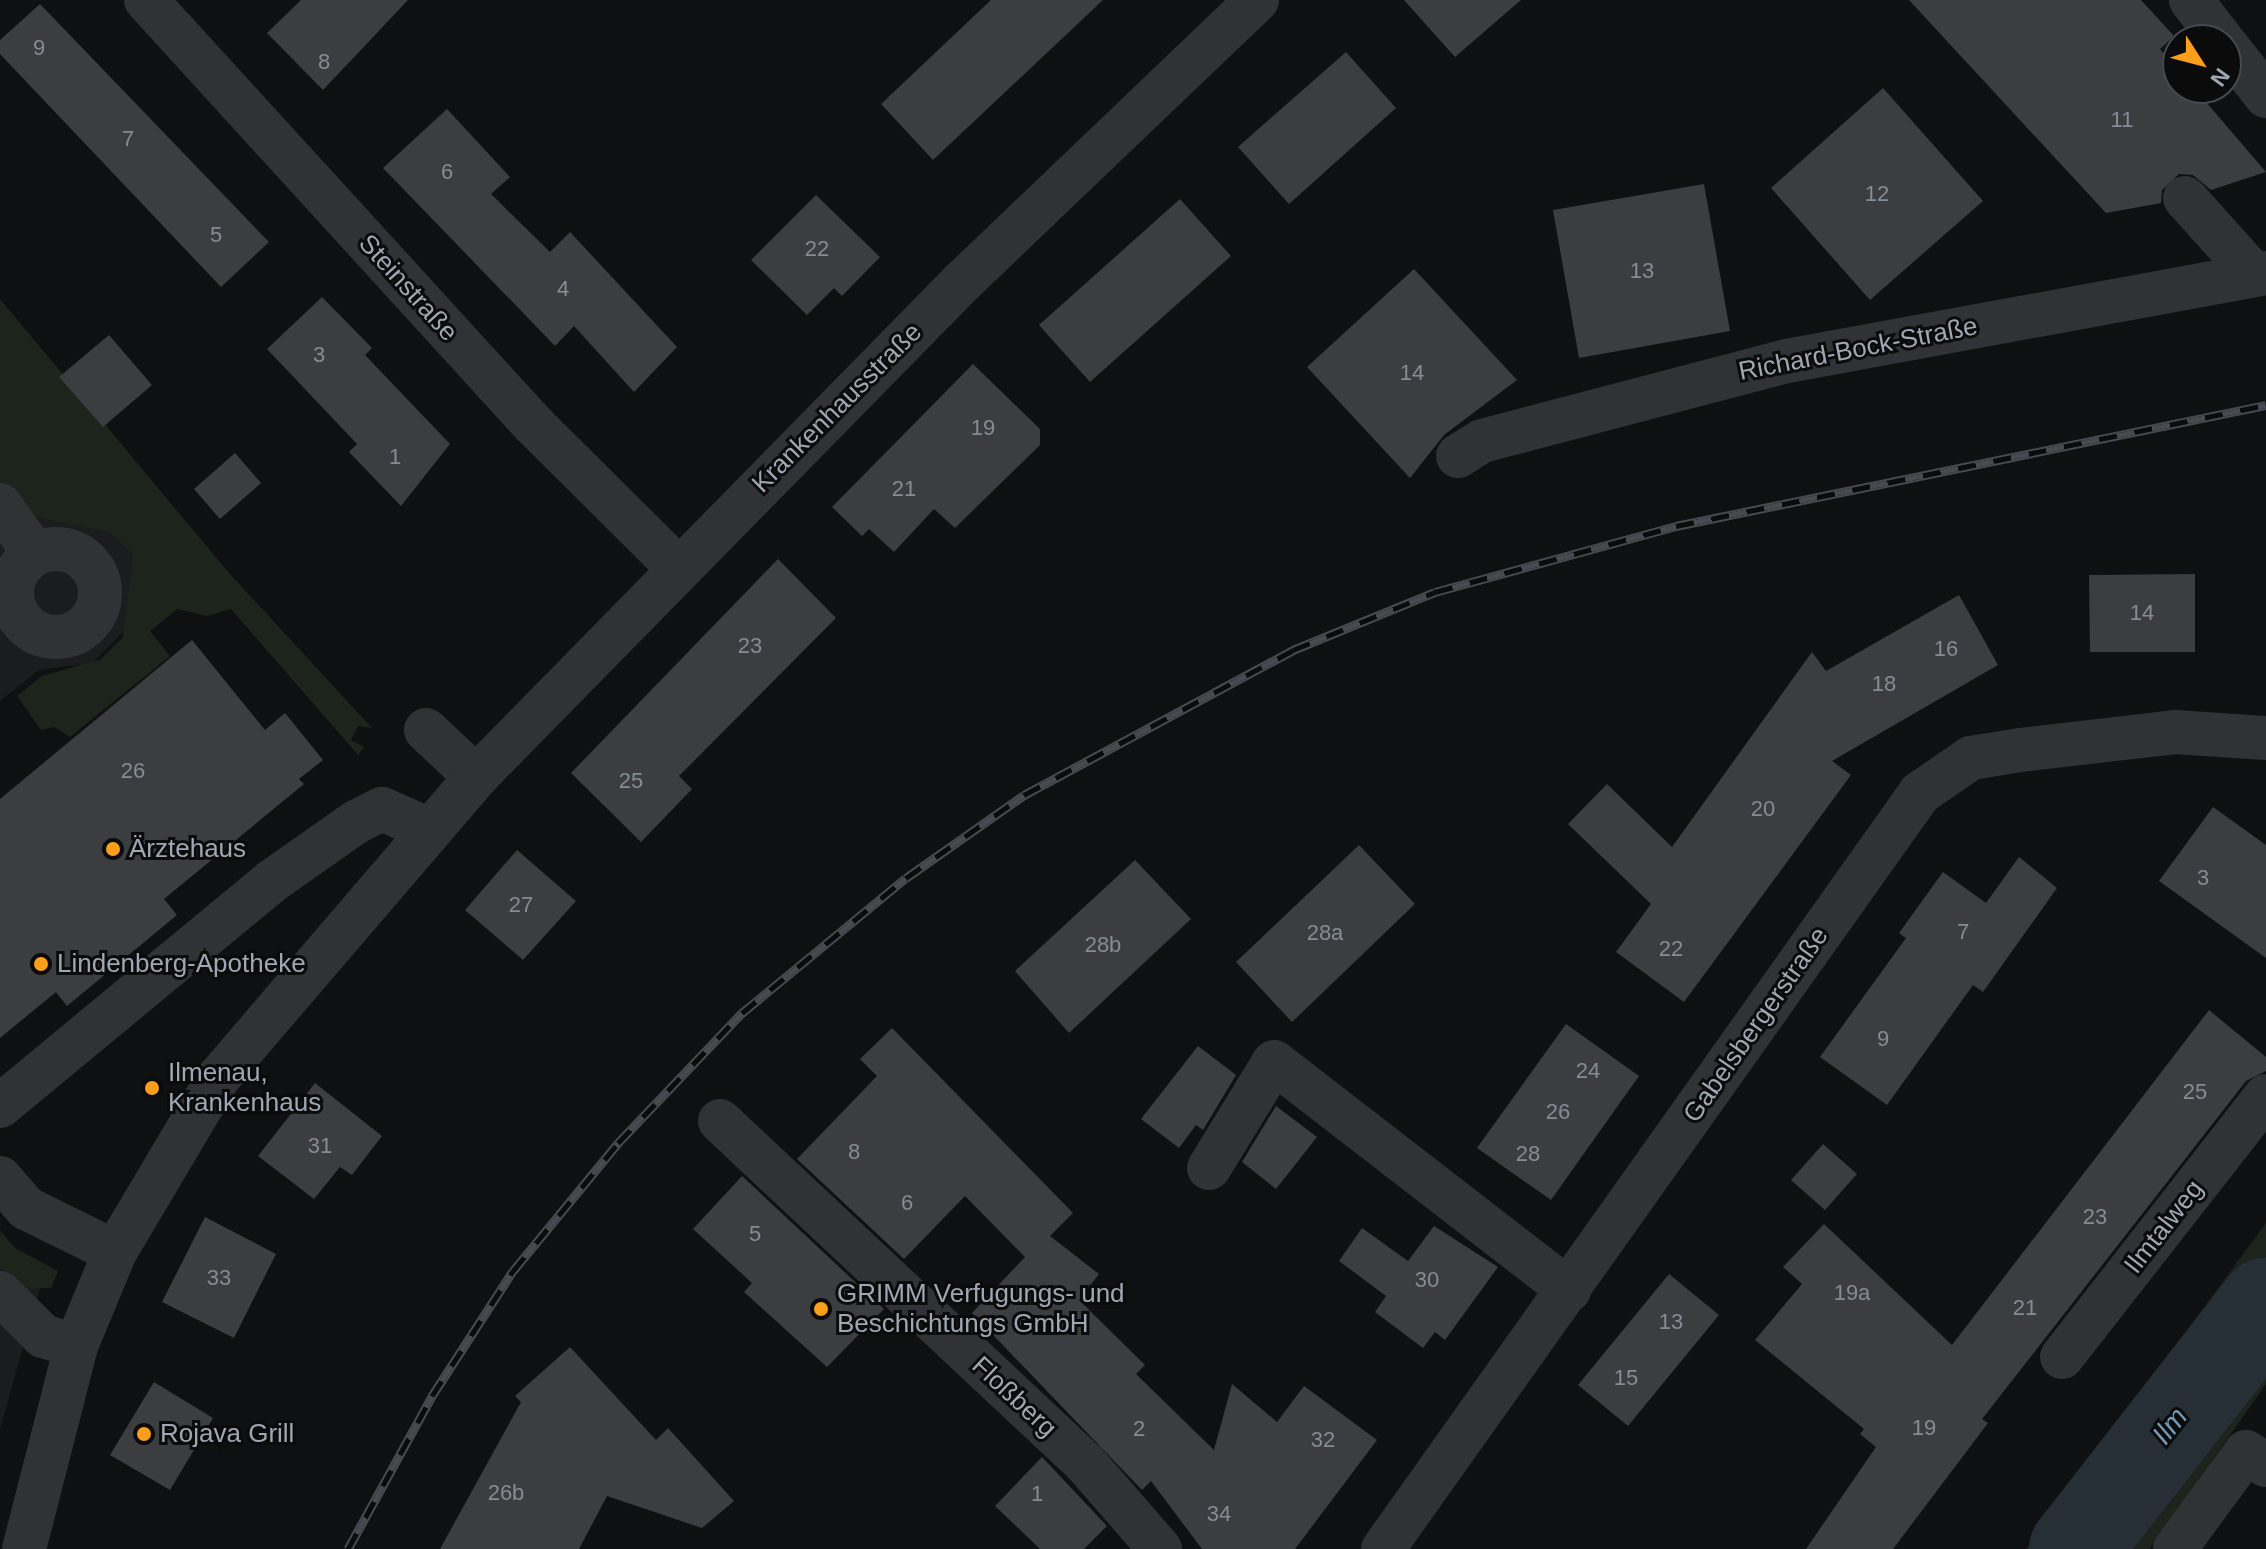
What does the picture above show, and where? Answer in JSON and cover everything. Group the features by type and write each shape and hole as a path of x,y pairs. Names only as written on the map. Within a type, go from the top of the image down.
{"street":[{"name":"Steinstraße","path":"146,0 534,425 678,568"},
{"name":"Krankenhausstraße","path":"24,1549 76,1346 115,1252 219,1077 476,777 678,568 1257,0"},
{"path":"2191,0 2210,24"},
{"path":"2242,65 2266,96"},
{"path":"2185,198 2260,274"},
{"name":"Richard-Bock-Straße","path":"1458,456 1482,441 1771,365 2260,274"},
{"path":"0,505 35,554"},
{"path":"74,553 94,570 100,601 88,624 61,638 11,634 11,586 35,554 74,553"},
{"path":"426,730 476,777"},
{"name":"Gabelsbergerstraße","path":"1383,1549 1920,793 1971,758 2020,750 2175,732 2266,738"},
{"path":"0,1106 177,957 356,822 382,809 430,830"},
{"path":"1209,1168 1274,1062 1569,1290"},
{"name":"Ilmtalweg","path":"2062,1357 2266,1096"},
{"name":"Floßberg","path":"720,1121 1086,1464 1160,1549"},
{"path":"0,1178 26,1208 115,1252"},
{"path":"0,1293 43,1336 76,1346"},
{"path":"2175,1549 2256,1459"}],"shaded area":[{"path":"0,299 230,574 372,728 358,726 351,740 364,747 358,755 231,609 207,616 177,609 150,631 170,656 70,737 54,727 41,730 17,696 42,676 101,659 123,637 133,554 109,532 26,515 0,485"},
{"path":"0,330 185,547 146,610 92,663 39,670 0,701"},
{"path":"2266,1223 2266,1384 2150,1549 2026,1549"},
{"path":"0,1230 15,1248 58,1271 51,1288 28,1289 0,1268"},
{"path":"0,1246 40,1288 0,1429"}],"building":[{"path":"301,0 408,0 323,90 267,33"},
{"path":"991,0 1103,0 933,160 881,104"},
{"path":"1404,0 1521,0 1455,57"},
{"path":"1909,0 2141,0 2163,24 2160,49 2162,104 2208,104 2266,172 2211,190 2193,175 2179,174 2162,190 2161,203 2106,213"},
{"path":"40,4 269,242 221,287 0,54 0,40"},
{"path":"1346,52 1396,108 1289,204 1238,147"},
{"path":"1883,88 1983,201 1870,300 1771,188"},
{"path":"447,109 510,177 491,194 550,252 570,232 677,347 634,392 574,326 555,346 383,168"},
{"path":"1704,184 1730,331 1579,358 1553,210"},
{"path":"816,195 880,257 842,296 834,288 807,315 751,260"},
{"path":"1180,199 1231,256 1090,382 1039,325"},
{"path":"1414,269 1517,380 1444,435 1410,478 1307,367"},
{"path":"322,297 372,348 365,355 450,444 401,506 349,452 357,444 267,349"},
{"path":"109,335 152,385 103,427 59,377"},
{"path":"973,364 1040,429 1040,445 955,528 934,509 894,552 869,529 862,536 832,507"},
{"path":"235,453 261,483 220,519 194,489"},
{"path":"778,559 836,618 679,776 692,789 641,842 571,773"},
{"path":"2195,574 2195,652 2090,652 2089,575"},
{"path":"1959,595 1998,665 1832,761 1851,775 1684,1002 1616,952 1651,904 1568,824 1607,784 1672,847 1812,652 1826,671"},
{"name":"Ärztehaus","path":"192,640 265,730 285,713 323,760 299,779 304,784 164,899 177,915 67,1006 56,992 0,1038 0,799"},
{"path":"2213,807 2266,845 2266,958 2159,881"},
{"path":"1359,845 1415,904 1292,1022 1236,962"},
{"path":"517,850 576,901 523,960 465,910"},
{"path":"2019,857 2057,888 1983,992 1973,985 1887,1105 1820,1057 1906,938 1899,933 1943,872 1986,903"},
{"path":"1135,860 1191,919 1069,1033 1015,971"},
{"path":"2209,1010 2266,1057 2266,1071 2246,1081 1982,1419 1988,1423 1893,1549 1806,1549 1876,1447 1860,1434 1864,1429 1755,1340 1802,1284 1783,1267 1824,1224 1952,1345"},
{"path":"1566,1024 1639,1076 1551,1200 1477,1148"},
{"path":"892,1028 1073,1213 1050,1236 1099,1274 1079,1300 1145,1365 1136,1374 1214,1450 1232,1384 1277,1422 1304,1386 1377,1440 1295,1549 1202,1549 1151,1481 1142,1490 972,1313 1025,1257 965,1196 904,1259 797,1159 877,1076 860,1059"},
{"path":"1198,1046 1236,1075 1203,1130 1196,1125 1179,1148 1141,1119"},
{"path":"315,1083 382,1136 352,1175 340,1167 314,1199 258,1156"},
{"path":"1276,1106 1317,1137 1276,1189 1242,1162"},
{"path":"1823,1144 1857,1174 1825,1210 1791,1180"},
{"path":"742,1176 884,1309 827,1367 744,1292 752,1283 693,1229"},
{"path":"205,1217 276,1254 234,1338 162,1302"},
{"path":"1434,1226 1498,1267 1445,1340 1435,1332 1423,1348 1375,1312 1386,1296 1339,1261 1362,1228 1408,1261"},
{"path":"1669,1274 1719,1315 1628,1426 1578,1385"},
{"path":"570,1347 656,1440 668,1428 734,1501 702,1528 607,1496 579,1549 440,1549 521,1402 515,1396"},
{"path":"154,1382 213,1418 170,1490 110,1455"},
{"path":"1042,1457 1107,1526 1084,1549 1040,1549 995,1506"}],"waterway":[{"name":"Ilm","path":"2075,1549 2266,1304"}],"railway":[{"path":"348,1549 432,1396 513,1271 618,1143 742,1013 906,878 1024,795 1293,650 1435,592 1676,526 2266,405"}],"place":[{"name":"Ärztehaus","path":"113,849"},
{"name":"Lindenberg-Apotheke","path":"41,964"},
{"name":"Ilmenau, Krankenhaus","path":"152,1088"},
{"name":"GRIMM Verfugungs- und Beschichtungs GmbH","path":"821,1309"},
{"name":"Rojava Grill","path":"144,1434"}]}
